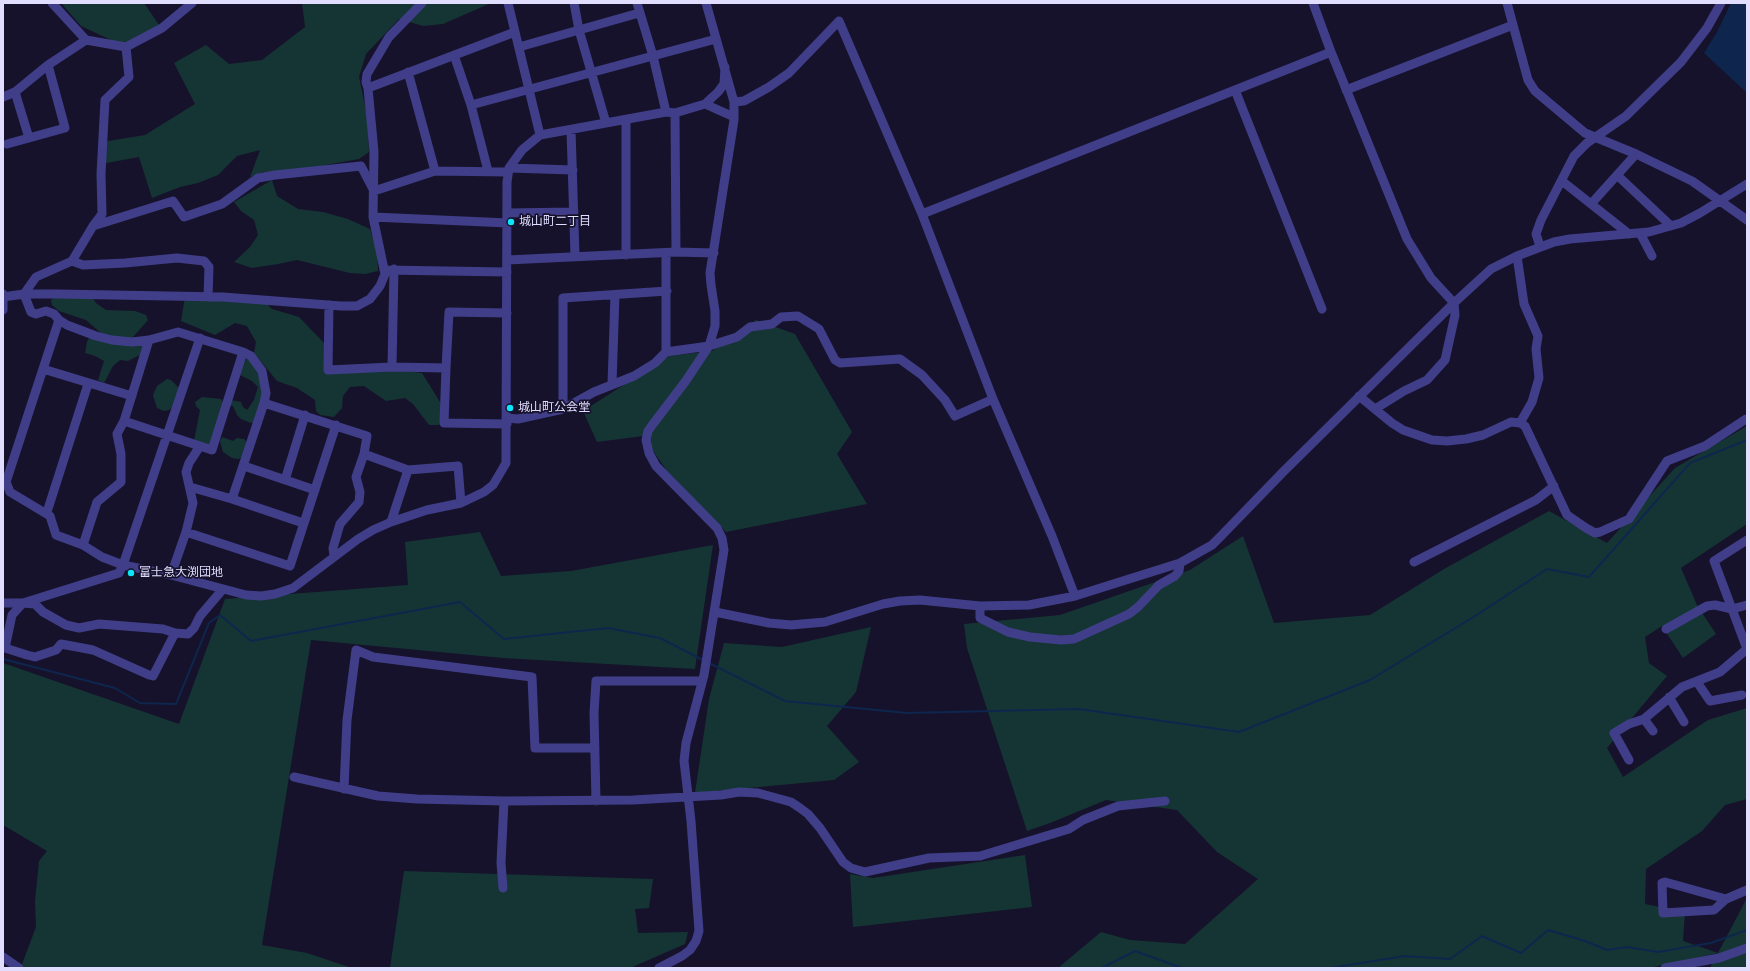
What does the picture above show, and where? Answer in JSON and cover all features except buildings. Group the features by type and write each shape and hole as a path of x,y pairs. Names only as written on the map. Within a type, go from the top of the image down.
{"street":[{"path":"52,3 86,40 126,47 162,28 192,3"},
{"path":"3,310 3,296 24,294 208,297 357,306 370,299 380,286 385,274 373,217 374,152 368,88 366,82 367,74 389,37 422,3"},
{"path":"508,3 528,91 540,135"},
{"path":"574,3 579,30 590,72 606,123"},
{"path":"637,3 666,112"},
{"path":"659,968 690,950 696,941 699,931 691,821 684,761 686,743 703,678 724,550 722,538 717,528 656,466 649,453 646,440 648,431 685,382 709,346 715,326 715,311 710,273 734,117 734,102 706,3"},
{"path":"1313,3 1330,52 1407,240 1431,278 1454,303 1455,315 1445,360 1427,380 1404,391 1375,409"},
{"path":"1507,3 1528,80 1535,91 1585,133 1636,154 1692,181 1747,220"},
{"path":"1540,246 1536,234 1541,220 1574,156 1587,143 1626,116 1681,62 1707,28 1721,3"},
{"path":"519,47 639,13"},
{"path":"734,102 744,101 770,87 788,73 839,21 922,214 993,399 1052,536 1075,596"},
{"path":"1346,90 1513,25"},
{"path":"368,88 515,32"},
{"path":"471,105 528,91 590,72 716,39"},
{"path":"3,98 15,92 48,65 86,40"},
{"path":"24,294 36,277 72,261 102,214 101,174 105,100 129,77 126,47"},
{"path":"922,214 1330,52"},
{"path":"454,55 471,105 488,171"},
{"path":"7,144 65,128 48,65"},
{"path":"59,320 6,482 10,492 47,512 50,516 56,535 84,545 102,557 124,565 171,575 246,595 261,596 275,594 293,588 358,539 391,522 427,510 461,503 484,492 493,485 506,463 508,170 522,150 540,135 666,112 675,113 705,104 724,84 725,67"},
{"path":"408,72 435,171"},
{"path":"1235,90 1322,309"},
{"path":"15,92 29,138"},
{"path":"705,104 734,117"},
{"path":"675,113 676,252"},
{"path":"626,120 626,255"},
{"path":"571,130 575,256"},
{"path":"1591,204 1636,154"},
{"path":"93,226 173,201 184,217 222,204 258,178 348,166 361,166 374,191"},
{"path":"374,191 435,171 573,170"},
{"path":"1617,175 1671,226"},
{"path":"1562,180 1629,234"},
{"path":"715,612 769,623 791,625 825,622 871,607 900,601 920,600 980,606 1029,605 1075,596 1180,563 1212,545 1359,396 1491,269 1540,246 1570,239 1640,233 1671,226 1700,214 1747,184"},
{"path":"508,213 574,212"},
{"path":"373,217 508,223"},
{"path":"1640,233 1652,256"},
{"path":"508,260 676,252 714,253"},
{"path":"666,253 666,352"},
{"path":"1517,256 1524,304 1538,336 1536,349 1539,378 1532,402 1520,423"},
{"path":"72,261 83,265 177,258 204,261 208,266 208,297"},
{"path":"384,270 507,272"},
{"path":"392,367 394,270"},
{"path":"563,409 563,298 667,291"},
{"path":"24,294 30,312 36,314 46,311 54,314 59,320 67,325 112,340 132,342 150,340 178,332 243,352 251,356 262,371 266,393 244,466 232,499"},
{"path":"612,384 615,295"},
{"path":"329,305 328,370 392,367 446,368"},
{"path":"507,312 449,312 444,423 507,421 563,409 612,384 634,376 655,362 666,352 709,346 737,337 750,327 772,324 781,317 798,316 819,329 835,360 840,363 900,359 922,375 945,400 955,416 993,399"},
{"path":"175,633 153,676 93,650 61,644 56,650 35,657 5,648 12,615 23,604 119,572 124,565 200,338"},
{"path":"84,545 97,502 121,482 121,454 117,434 124,421 150,340"},
{"path":"124,421 212,450 243,352"},
{"path":"43,369 88,384 132,396"},
{"path":"47,512 88,384"},
{"path":"1359,396 1403,430 1432,440 1447,441 1466,439 1483,435 1511,422 1520,423 1525,426 1567,515 1595,533 1629,519 1667,461 1705,446 1746,419"},
{"path":"264,403 367,436 364,454 356,477 360,492 359,502 340,524 333,548 334,556"},
{"path":"286,480 305,415"},
{"path":"186,532 290,566 336,425"},
{"path":"171,575 186,532 193,503 186,472 189,463 200,446"},
{"path":"364,454 408,470 458,466 461,503"},
{"path":"244,466 315,490"},
{"path":"391,522 408,470"},
{"path":"1414,562 1536,500 1554,486"},
{"path":"190,487 232,499 303,523"},
{"path":"1629,760 1614,734 1629,724 1644,719 1682,687 1720,672 1747,649 1714,561 1747,540"},
{"path":"980,606 980,618 1008,632 1030,637 1061,640 1074,639 1129,614 1138,607 1159,585 1176,576 1179,571 1180,563"},
{"path":"3,603 35,604 43,612 66,625 79,628 99,624 163,629 175,633 188,634 194,628 200,616 222,589"},
{"path":"1666,629 1708,606 1715,605 1732,609 1747,605"},
{"path":"344,789 347,720 356,650 373,657 532,678 535,748 595,748"},
{"path":"596,801 594,713 596,681 703,678"},
{"path":"1697,682 1710,701 1742,695"},
{"path":"1669,697 1684,722"},
{"path":"1644,719 1653,731"},
{"path":"294,777 378,796 417,799 504,802 596,801 659,800 748,792 769,795 791,802 808,814 820,828 843,862 851,868 865,872 929,858 980,856 1069,829 1083,820 1118,806 1165,801"},
{"path":"503,888 501,863 504,802"},
{"path":"1726,899 1665,882 1662,883 1663,913 1714,910 1726,899 1747,890"},
{"path":"1665,968 1719,958 1747,948"},
{"path":"3,957 19,968"}],"green space":[{"path":"61,3 144,3 159,25 126,47 81,26"},
{"path":"302,3 491,3 443,24 423,26 399,19 366,54 359,77 367,115 369,152 359,159 292,171 263,172 250,177 260,150 237,156 218,175 152,198 139,157 101,164 102,142 145,135 195,104 174,63 206,45 229,64 262,60 305,27"},
{"path":"272,180 277,196 298,209 323,212 348,219 370,229 377,251 378,271 365,274 350,273 297,260 252,268 234,262 250,247 258,235 254,220 241,211 234,202"},
{"path":"58,294 91,295 96,303 106,310 135,311 146,315 148,320 133,337 149,343 144,353 128,361 120,360 113,366 104,383 98,380 104,361 85,353 87,342 91,334 103,335 86,320 59,311 52,305 51,300"},
{"path":"185,297 263,300 272,309 299,317 325,344 325,372 379,368 422,373 445,410 439,425 429,425 413,404 405,398 386,401 364,386 350,387 343,396 342,408 334,417 320,415 316,411 315,400 297,388 277,381 254,353 256,342 247,326 235,323 215,335 181,321"},
{"path":"756,320 795,334 852,432 837,454 867,504 726,532 667,471 643,436 597,442 583,411 669,356 712,351"},
{"path":"247,358 260,370 266,386 256,422 251,423 241,419 237,415 233,406 230,405 230,400 241,402 243,407 247,410 254,400 258,387 252,381 240,375 241,367"},
{"path":"167,379 171,380 180,389 174,405 169,410 164,411 157,408 153,395 157,386"},
{"path":"202,397 221,399 225,406 210,447 194,441 200,410 196,406 195,402"},
{"path":"1747,426 1747,524 1681,568 1697,605 1716,634 1683,658 1662,626 1645,637 1649,663 1667,676 1607,748 1623,777 1708,720 1747,708 1747,799 1725,805 1702,831 1646,869 1645,904 1685,912 1683,941 1718,953 1649,968 1058,968 1101,932 1130,940 1185,944 1258,879 1217,852 1177,810 1106,800 1027,831 967,648 964,624 1060,615 1190,570 1243,536 1274,623 1370,615 1444,569 1549,511 1607,543 1675,468"},
{"path":"222,437 233,441 237,438 244,439 248,443 245,456 239,459 232,458 223,452 220,441"},
{"path":"480,532 501,576 571,571 713,545 695,669 503,658 311,640 262,945 307,953 352,968 21,967 36,927 35,901 39,861 47,851 3,825 3,663 179,724 225,599 408,585 405,542"},
{"path":"871,627 856,692 827,726 859,762 834,780 695,793 709,699 724,643 782,647"},
{"path":"1025,855 1032,907 853,927 850,874 873,878"},
{"path":"404,871 653,879 649,908 635,909 638,933 688,932 685,944 630,968 390,968"},
{"path":"1747,898 1747,968 1710,968"}],"water":[{"path":"1731,3 1747,3 1747,93 1704,53 1717,32"}],"waterway":[{"path":"709,663 785,701 907,713 1079,709 1239,732 1370,680 1475,616 1547,569 1589,577 1690,463 1747,440"},
{"path":"3,659 115,688 140,703 176,704 209,623 220,615 251,641 460,602 504,639 608,628 660,638 703,660"},
{"path":"1330,968 1405,956 1450,959 1482,936 1521,953 1548,930 1585,941 1607,950 1627,947 1658,952 1711,943 1747,930"},
{"path":"1102,968 1135,951 1182,968"}],"place":[{"name":"城山町二丁目","path":"511,222"},
{"name":"城山町公会堂","path":"510,408"},
{"name":"富士急大渕団地","path":"131,573"}]}
